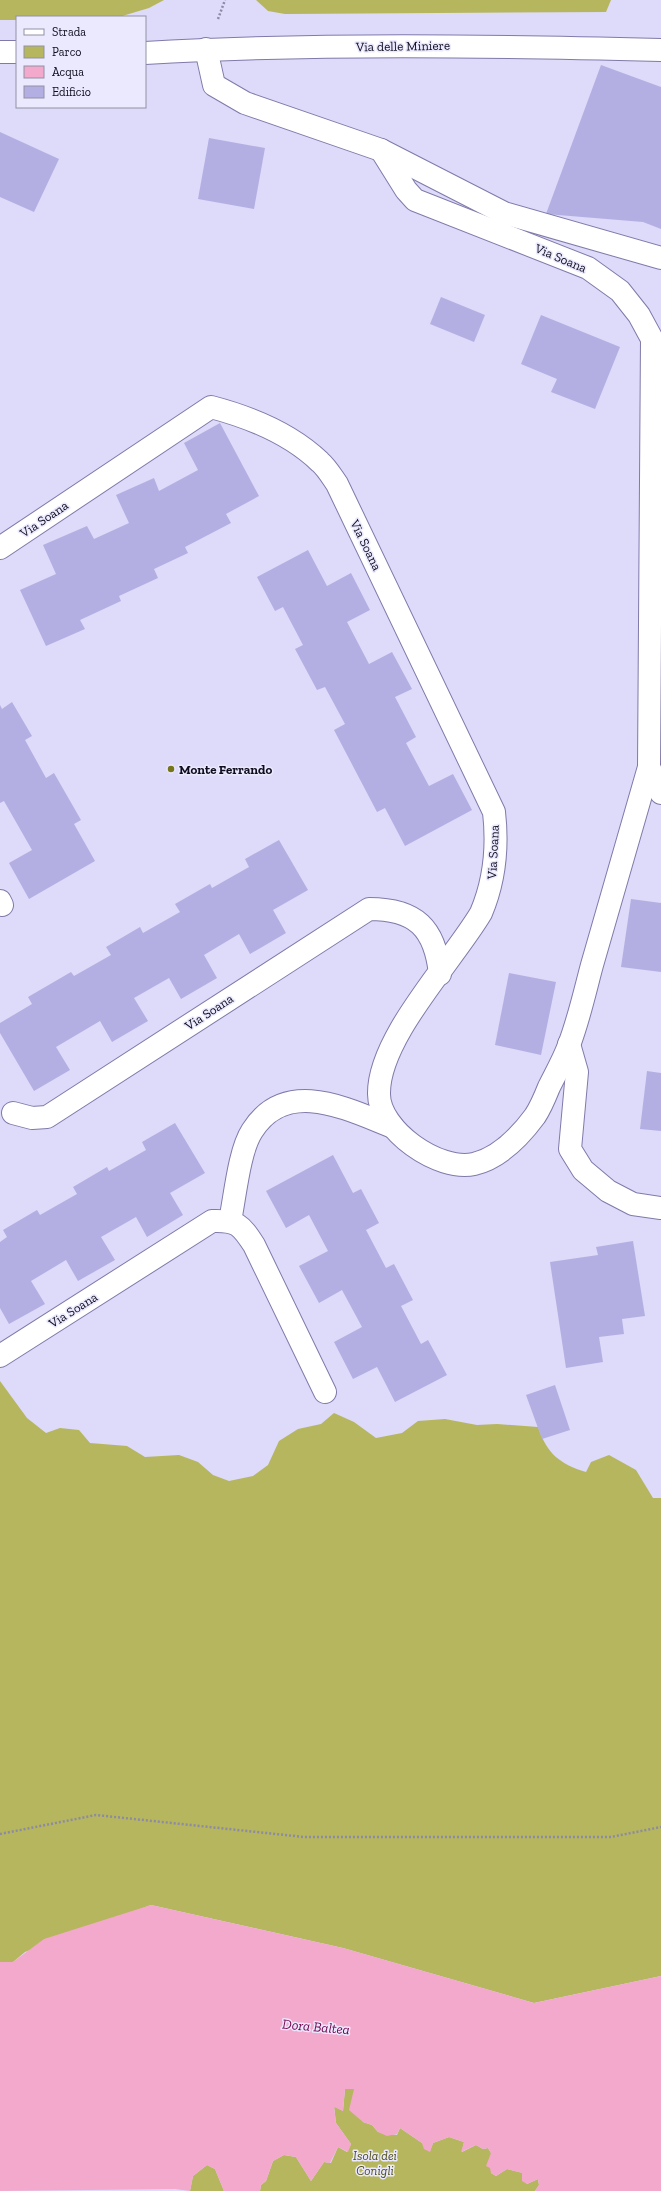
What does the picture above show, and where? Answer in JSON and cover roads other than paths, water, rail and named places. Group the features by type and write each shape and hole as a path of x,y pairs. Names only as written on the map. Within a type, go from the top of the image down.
{"street":[{"name":"Via delle Miniere","path":"146,53 206,49 459,45 661,50"},
{"path":"206,49 214,85 245,103 381,150 504,212 661,258"},
{"path":"0,52 16,52"},
{"name":"Via Soana","path":"0,548 210,407 234,413 280,434 321,462 337,484 494,812 496,834 490,893 481,913 472,929 396,1034 381,1078 378,1094 384,1112 393,1127 409,1143 427,1154 453,1164 474,1164 496,1154 518,1136 536,1114 570,1044 648,767 652,339 639,315 620,291 588,268 416,200 406,190 381,150"},
{"name":"Via Soana","path":"648,767 661,793"},
{"name":"Via Soana","path":"13,1113 32,1118 47,1117 369,909 390,909 412,918 429,933 438,953 440,974"},
{"name":"Via Soana","path":"570,1044 577,1072 570,1149 582,1170 608,1191 633,1204 661,1208"},
{"name":"Via Soana","path":"0,1356 212,1221 230,1221 242,1159 251,1132 266,1115 284,1103 304,1100 327,1104 393,1127"},
{"path":"230,1221 243,1229 254,1245 325,1392"}],"water":[{"name":"Dora Baltea","path":"151,1905 343,1948 534,2003 661,1976 661,2191 535,2191 539,2185 538,2179 527,2184 522,2181 522,2173 507,2169 496,2176 491,2173 490,2168 486,2166 491,2153 488,2148 483,2149 476,2145 461,2152 464,2142 449,2137 433,2143 430,2152 424,2149 422,2143 400,2128 397,2134 387,2136 378,2132 372,2125 363,2122 349,2110 354,2089 345,2089 343,2111 334,2107 336,2123 351,2144 348,2152 338,2147 330,2163 324,2162 311,2181 296,2157 284,2155 273,2161 266,2181 261,2185 260,2191 224,2191 215,2169 207,2165 193,2176 190,2191 175,2189 0,2191 0,1962 13,1962 44,1939"}],"place":[{"name":"Monte Ferrando","path":"171,769"}],"park label":[{"name":"Isola dei Conigli","path":"375,2162"}]}
